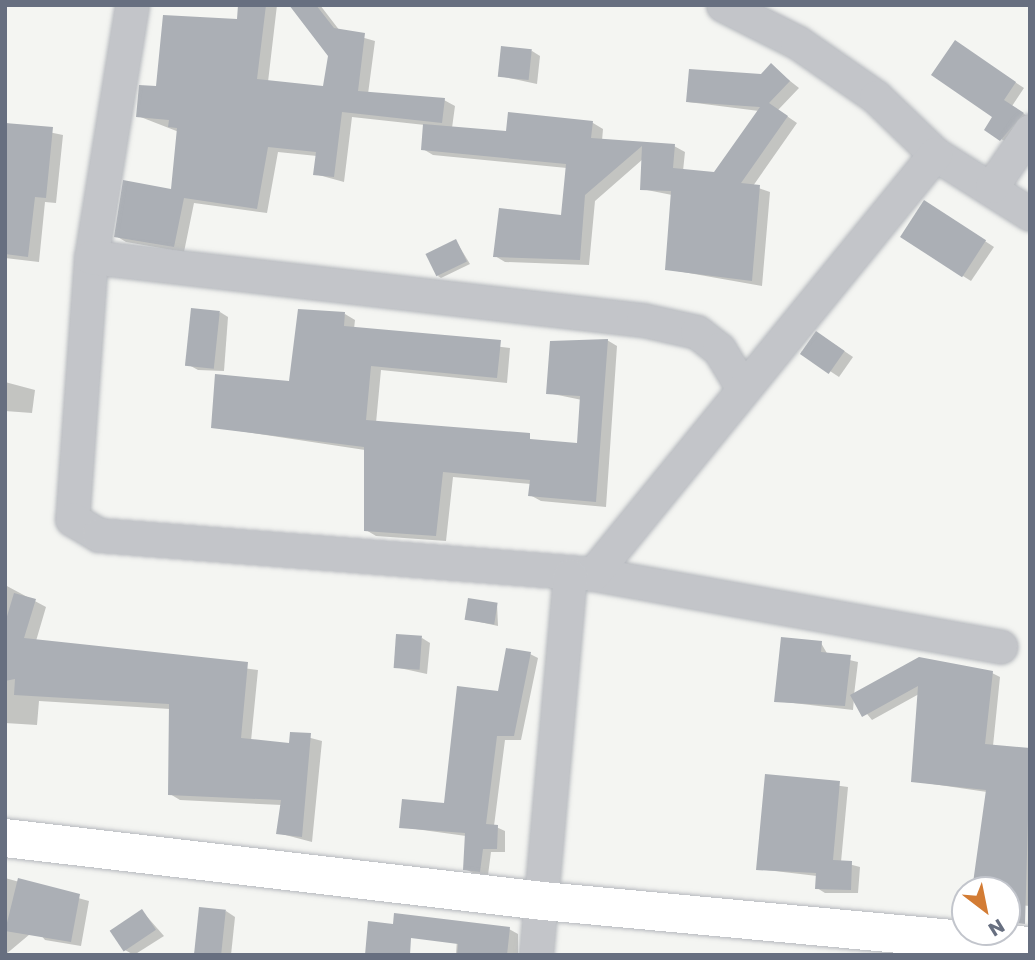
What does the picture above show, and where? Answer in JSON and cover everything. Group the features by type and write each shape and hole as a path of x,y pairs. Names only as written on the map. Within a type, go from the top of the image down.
{"street":[{"path":"132,5 90,257 72,519 99,535 582,575 1001,647"},
{"path":"723,5 797,42 876,97 935,154 992,186 1030,214"},
{"path":"992,186 1030,131"},
{"path":"536,955 582,575 935,154"},
{"path":"90,257 643,320 697,332 719,349 742,387"},
{"path":"5,838 543,901 1030,946"}],"building":[{"path":"238,5 266,5 257,79 323,86 328,56 289,5 316,5 334,28 365,33 358,91 445,98 442,123 342,112 334,177 313,175 316,152 268,147 257,209 184,198 174,247 114,237 123,180 171,189 177,128 168,127 169,120 136,117 139,85 156,86 163,15 237,19"},
{"path":"955,40 1016,82 1004,100 1024,113 1000,141 984,130 992,117 931,75"},
{"path":"501,46 532,49 529,80 498,77"},
{"path":"771,63 790,81 769,103 788,116 741,183 760,185 752,281 665,270 671,191 640,190 642,146 585,195 580,260 493,257 499,208 561,215 566,164 421,150 423,124 506,131 508,112 593,121 591,138 675,144 673,168 714,172 760,107 686,102 689,69 761,74"},
{"path":"5,123 53,127 46,198 35,197 28,257 5,254"},
{"path":"924,200 986,240 962,277 900,237"},
{"path":"456,239 467,261 436,276 425,254"},
{"path":"191,308 220,311 214,369 185,366"},
{"path":"298,309 345,312 344,326 501,340 497,378 371,366 366,420 530,433 530,439 577,443 580,396 546,394 550,341 608,339 596,502 528,496 530,480 443,472 436,536 364,531 364,447 211,428 215,374 289,381"},
{"path":"816,331 845,351 829,374 800,354"},
{"path":"14,593 36,599 24,638 248,662 241,738 289,743 290,732 311,733 302,837 276,834 281,800 168,795 169,704 14,695 15,679 5,681 5,623"},
{"path":"468,598 498,603 494,624 465,620"},
{"path":"396,634 422,636 420,670 394,668"},
{"path":"781,637 822,641 821,652 851,655 845,706 774,702"},
{"path":"506,648 531,652 514,736 497,736 486,824 498,825 497,849 483,849 480,872 463,870 465,833 399,828 402,799 444,803 457,686 498,691"},
{"path":"919,657 993,671 985,744 1030,748 1025,924 1021,924 1021,876 974,876 986,790 911,782 918,686 862,717 850,695"},
{"path":"765,774 840,781 833,860 852,861 851,890 815,889 816,873 756,870"},
{"path":"18,878 80,894 71,942 5,931"},
{"path":"199,907 226,910 221,955 194,955"},
{"path":"142,909 156,930 124,952 110,931"},
{"path":"394,913 510,927 507,955 457,955 458,944 411,938 410,955 365,955 368,921 393,924"}]}
